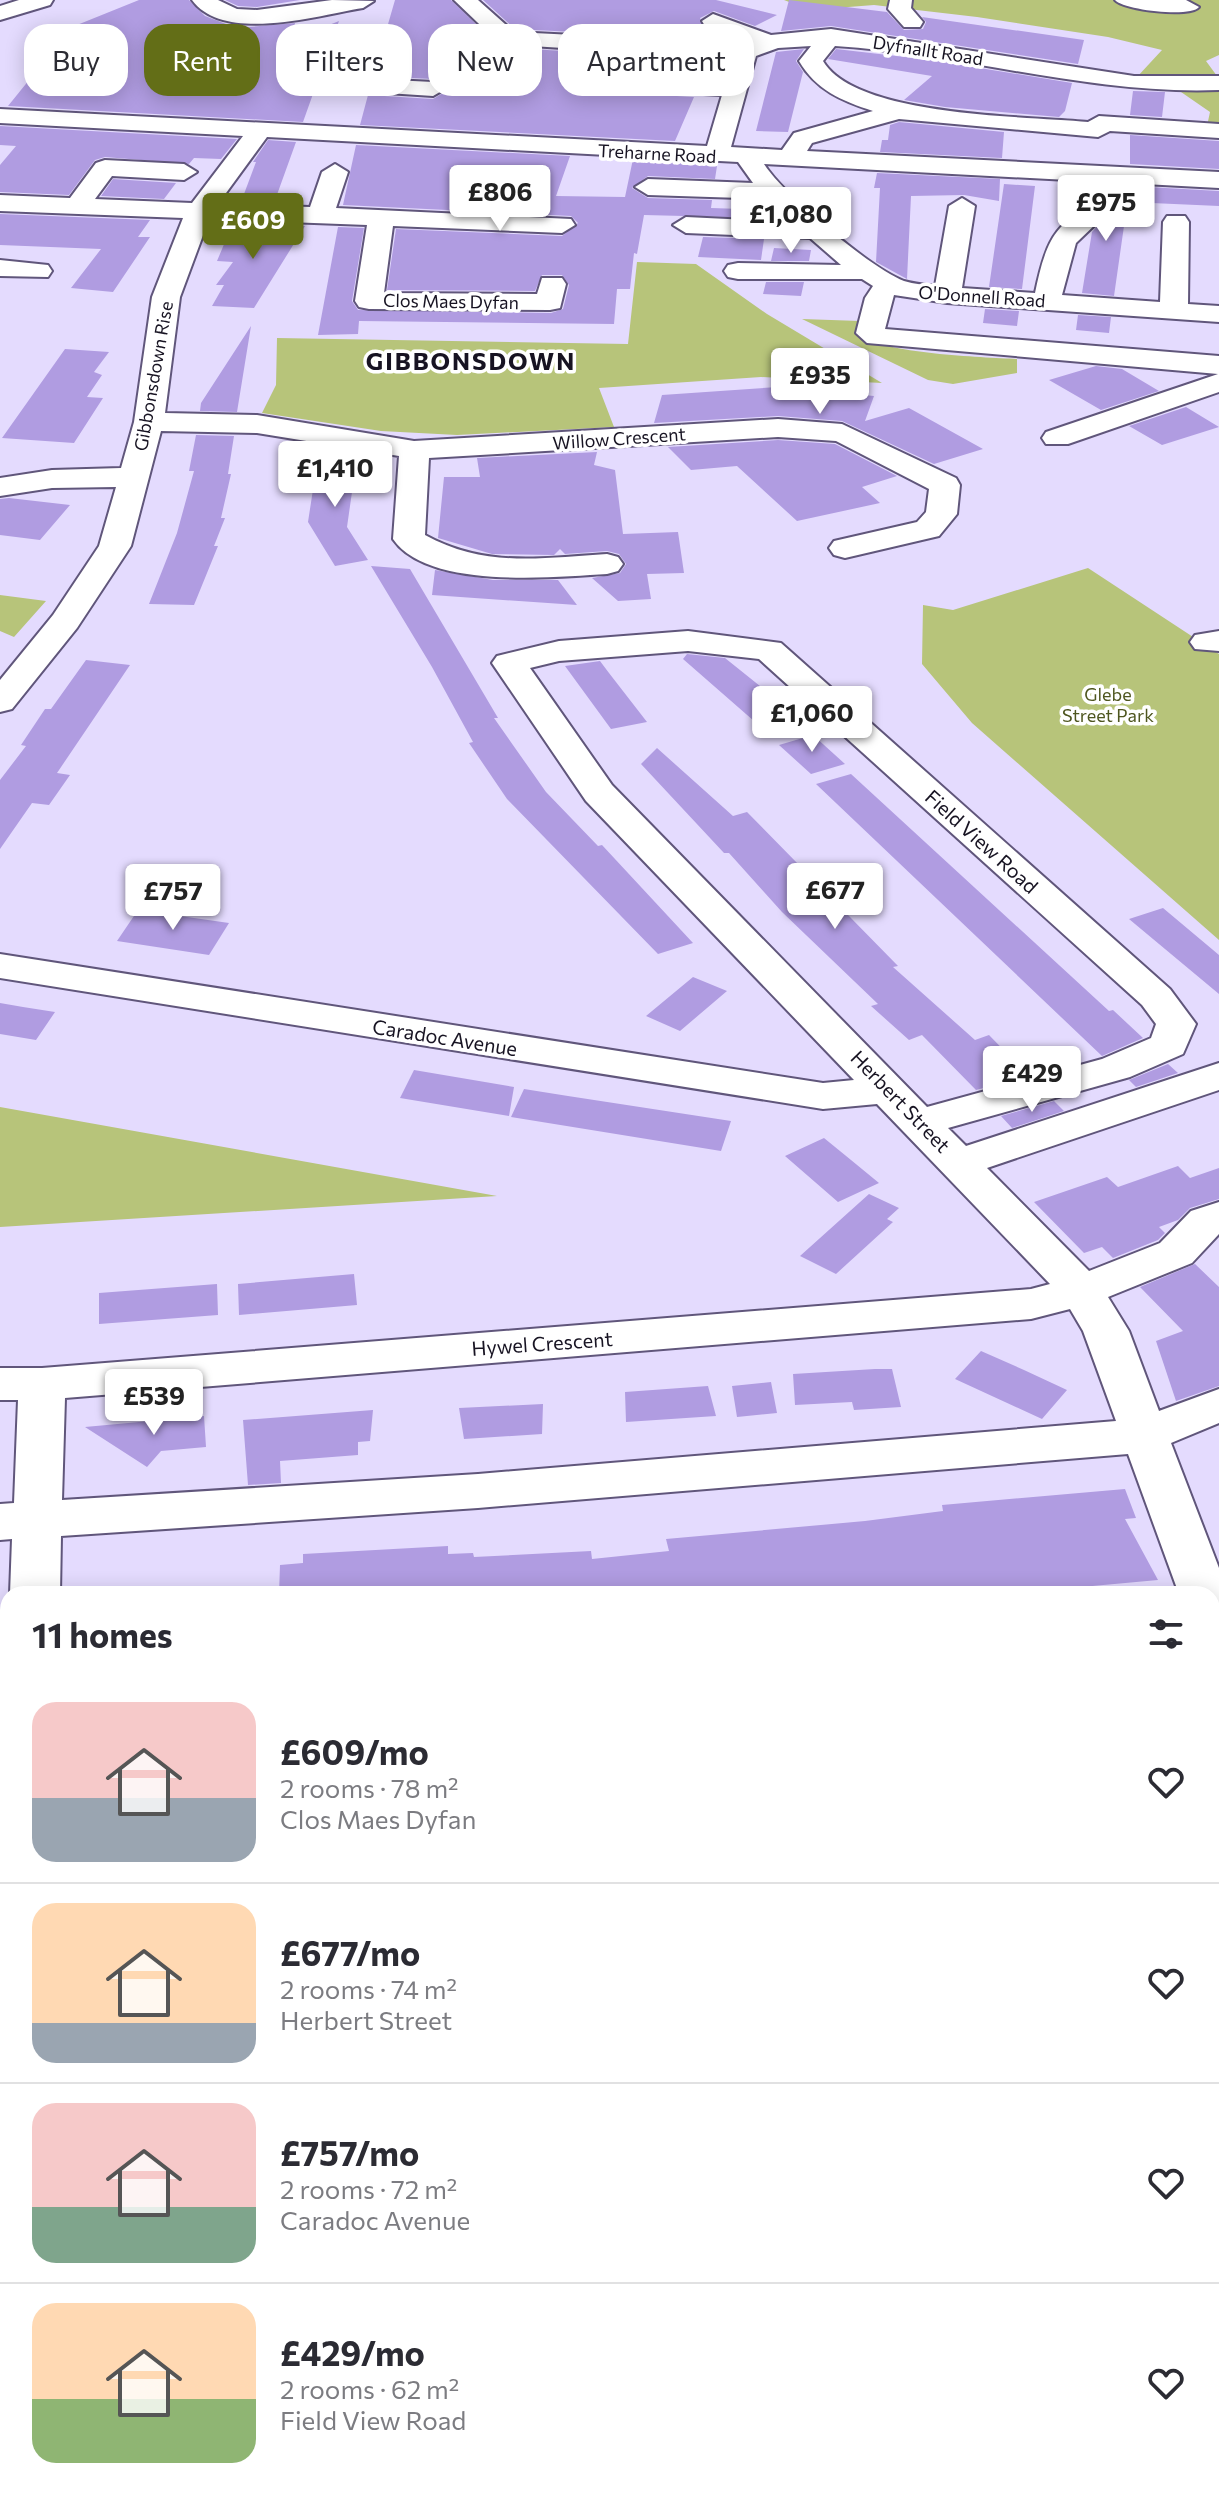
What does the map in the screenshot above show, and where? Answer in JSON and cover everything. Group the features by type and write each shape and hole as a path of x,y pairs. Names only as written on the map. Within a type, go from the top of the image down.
{"street":[{"path":"0,13 42,0"},
{"path":"203,0 217,12 240,17 336,2 363,1"},
{"path":"465,0 508,39 558,41"},
{"path":"889,44 916,18 899,9 901,0"},
{"path":"1126,0 1188,7"},
{"path":"713,21 766,41"},
{"path":"960,55 985,30"},
{"path":"831,36 811,61 816,74 846,92 898,112 1098,127 1219,131"},
{"name":"Dyfnallt Road","path":"766,41 831,36 1108,79 1163,85 1219,83"},
{"path":"754,48 766,41"},
{"path":"1047,69 1068,48"},
{"path":"1095,174 1098,127 1108,79"},
{"path":"350,136 377,96"},
{"path":"716,156 731,96"},
{"path":"108,104 201,111"},
{"name":"Treharne Road","path":"0,116 201,111 252,140 350,136 1219,180"},
{"path":"792,159 796,146 803,138 898,112"},
{"name":"Gibbonsdown Rise","path":"0,702 65,621 115,546 149,422 166,297 203,204 252,140"},
{"name":"O'Donnell Road","path":"751,157 751,167 820,231 878,278 911,291 1219,314"},
{"path":"77,206 105,168 184,172"},
{"path":"320,216 335,172"},
{"path":"648,187 776,192"},
{"path":"0,203 77,206 203,204 320,216 561,228"},
{"path":"947,295 962,206"},
{"name":"Clos Maes Dyfan","path":"381,217 369,301 550,302 552,284"},
{"path":"1047,301 1061,243 1072,226 1087,220"},
{"path":"1174,309 1176,222"},
{"path":"686,225 820,231"},
{"path":"0,268 38,271"},
{"path":"738,271 878,278 879,298 870,333 877,337 1219,365"},
{"path":"1057,438 1219,382"},
{"name":"Willow Crescent","path":"149,422 257,424 414,450 778,428 842,433 945,485 941,514 928,529 845,548"},
{"path":"414,450 409,539 445,559 509,570 607,564"},
{"path":"0,487 52,479 134,477"},
{"name":"Field View Road","path":"509,663 559,651 688,641 769,650 1156,997 1176,1024 1169,1045 1116,1068 921,1122"},
{"name":"Herbert Street","path":"509,663 599,793 961,1162 1082,1291 1106,1331 1142,1436 1201,1586"},
{"name":"Caradoc Avenue","path":"0,966 823,1096 890,1090"},
{"path":"961,1162 1219,1076"},
{"name":"Hywel Crescent","path":"21,1384 1031,1304 1082,1291 1176,1253 1206,1221 1219,1216"},
{"path":"21,1384 19,1521 33,1586"},
{"path":"19,1521 478,1491 1142,1436 1219,1405"}],"green space":[{"path":"784,0 1219,0 1219,55 1206,61 1217,76 1137,77 1162,50 1108,37 874,5 810,10"},
{"path":"1219,90 1219,127 1207,126 1210,112 1181,92"},
{"path":"637,262 696,264 767,314 882,383 761,377 599,388 614,427 457,435 381,431 262,413 276,385 277,338 628,344"},
{"path":"802,319 860,321 857,334 888,346 1017,359 1017,373 953,384 928,380"},
{"name":"Glebe Street Park","path":"1088,568 1219,654 1219,940 972,723 922,664 923,605 953,610"},
{"path":"0,595 46,601 14,637 0,631"},
{"path":"0,1107 497,1196 0,1227"}],"building":[{"path":"139,0 189,0 205,16 226,24 144,24 144,96 260,96 260,26 276,25 276,96 312,96 303,122 8,106 24,86 24,96 128,96 128,24 79,24"},
{"path":"225,0 300,0 257,7 238,6"},
{"path":"395,0 451,0 476,24 428,24 428,79 412,78 412,24 388,24"},
{"path":"483,0 716,0 777,15 755,26 714,11 700,18 702,24 558,24 558,31 542,30 542,24 509,24"},
{"path":"789,0 887,12 904,30 923,29 926,22 922,17 1084,40 1078,64 831,26 781,31"},
{"path":"804,49 796,61 803,72 788,132 756,131 776,52"},
{"path":"836,49 931,60 1072,83 1065,111 1059,117 945,107 904,100 932,76 828,59"},
{"path":"542,50 558,51 558,96 694,97 675,141 360,125 368,96 433,99 438,96 542,96"},
{"path":"1133,91 1165,92 1162,117 1130,115"},
{"path":"899,122 1004,132 1002,158 880,152 882,140 888,140 890,125"},
{"path":"0,126 237,139 221,159 194,158 189,164 105,157 95,160 69,195 0,192 0,165 16,146 0,145"},
{"path":"1130,135 1219,141 1219,169 1130,164"},
{"path":"268,140 296,142 274,203 241,202 256,162 253,162"},
{"path":"356,145 570,156 556,196 625,197 633,159 717,166 715,179 648,176 632,188 648,198 712,200 711,208 769,210 768,218 644,215 637,254 634,253 630,289 617,289 614,324 359,321 358,334 318,335 338,227 364,228 352,301 358,310 551,313 563,309 569,285 562,275 542,275 535,291 387,290 396,229 562,236 578,223 571,216 343,205"},
{"path":"877,173 1000,179 999,201 964,195 911,196 907,279 876,262 880,188 874,188"},
{"path":"113,179 176,183 164,199 101,196"},
{"path":"1004,184 1035,186 1022,289 989,287"},
{"path":"1130,186 1219,191 1219,206 1129,202"},
{"path":"1098,189 1129,191 1114,296 1082,293 1092,232 1103,220 1095,213"},
{"path":"0,214 150,220 138,237 150,237 113,292 71,288 101,249 0,245"},
{"path":"233,223 305,226 254,308 212,306 224,285 216,285 233,262 217,261"},
{"path":"703,237 764,239 761,260 698,257"},
{"path":"774,248 811,250 809,261 771,261"},
{"path":"766,282 804,282 801,296 763,294"},
{"path":"985,309 1019,311 1017,326 983,323"},
{"path":"1078,315 1111,317 1109,333 1076,330"},
{"path":"251,326 237,412 200,411 201,403"},
{"path":"65,349 109,352 94,372 102,375 87,397 103,398 74,443 2,438"},
{"path":"1096,366 1122,369 1159,391 1101,410 1049,380"},
{"path":"778,387 874,396 865,421 909,408 983,449 934,464 842,421 778,416 654,423 662,395"},
{"path":"1186,407 1219,427 1162,445 1129,426"},
{"path":"196,435 234,436 228,474 231,474 221,518 225,518 214,546 218,546 194,605 149,604 177,533 194,471 189,471"},
{"path":"778,440 835,444 897,476 862,487 880,503 797,521 737,466 691,470 668,447"},
{"path":"597,452 594,465 615,470 623,534 678,532 684,573 647,574 651,599 618,601 592,578 620,573 626,564 619,554 607,551 565,554 560,549 554,555 492,554 438,538 444,477 480,477 477,458"},
{"path":"318,457 357,457 347,527 368,560 335,566 308,522"},
{"path":"0,499 70,505 40,540 0,535"},
{"path":"371,566 410,569 498,718 494,718 546,792 598,846 602,845 693,943 658,954 507,799 469,743 473,742 432,667"},
{"path":"435,570 493,580 558,580 577,605 432,595"},
{"path":"687,654 725,658 806,723 769,734 683,659"},
{"path":"86,660 130,665 57,773 70,775 49,805 32,803 0,849 0,780 26,746 21,745 45,709 51,709"},
{"path":"600,661 647,722 611,729 565,666"},
{"path":"813,735 845,764 811,774 779,745"},
{"path":"657,748 733,816 747,812 898,966 893,967 975,1040 989,1035 1029,1076 976,1090 922,1035 909,1040 871,1006 878,1004 782,912 641,764"},
{"path":"851,774 1109,1011 1113,1010 1143,1038 1102,1056 816,784"},
{"path":"1163,908 1219,955 1219,994 1129,919"},
{"path":"138,910 229,923 209,955 117,941"},
{"path":"693,977 727,991 680,1031 646,1016"},
{"path":"0,1003 55,1012 36,1040 0,1034"},
{"path":"1168,1064 1178,1073 1136,1087 1129,1080"},
{"path":"414,1070 514,1087 509,1116 400,1098"},
{"path":"524,1089 731,1121 721,1151 511,1117"},
{"path":"1054,1101 1064,1111 1012,1128 1001,1116"},
{"path":"824,1138 879,1183 838,1202 785,1156"},
{"path":"1178,1166 1190,1178 1219,1168 1219,1199 1190,1208 1178,1220 1159,1227 1165,1233 1158,1240 1113,1258 1102,1247 1084,1253 1034,1202 1107,1177 1118,1187"},
{"path":"869,1194 899,1208 887,1219 893,1222 836,1274 800,1256"},
{"path":"1195,1264 1219,1287 1219,1386 1176,1401 1156,1341 1183,1331 1140,1287"},
{"path":"354,1274 357,1305 239,1315 238,1284"},
{"path":"217,1284 218,1315 99,1324 99,1293"},
{"path":"981,1351 1067,1390 1042,1419 955,1379"},
{"path":"892,1369 901,1407 854,1410 852,1402 795,1405 793,1374"},
{"path":"771,1382 777,1413 737,1417 732,1386"},
{"path":"708,1386 716,1416 626,1422 625,1392"},
{"path":"543,1404 542,1434 464,1439 459,1408"},
{"path":"373,1410 370,1441 358,1442 358,1455 280,1461 281,1483 248,1485 243,1420"},
{"path":"204,1416 206,1447 161,1451 147,1467 85,1427"},
{"path":"1125,1489 1136,1518 1125,1519 1158,1580 1093,1586 279,1586 280,1565 303,1563 303,1554 448,1546 448,1554 473,1553 474,1557 591,1551 592,1559 669,1551 666,1539 865,1521 943,1511 942,1505"}],"district":[{"name":"GIBBONSDOWN","path":"471,360"}]}
